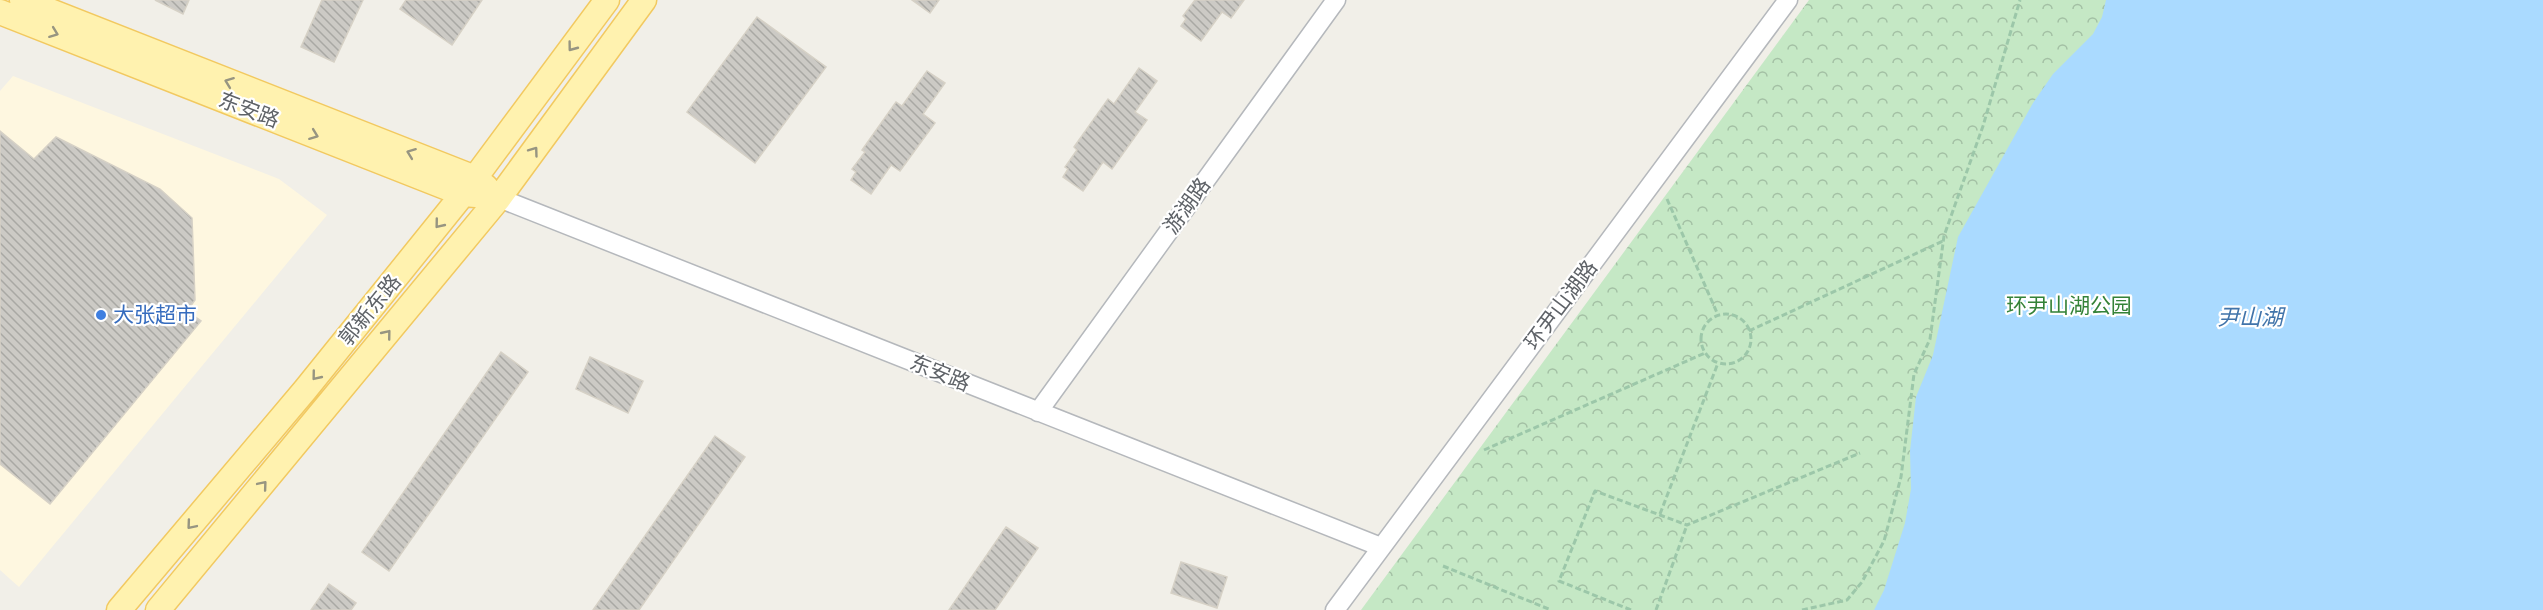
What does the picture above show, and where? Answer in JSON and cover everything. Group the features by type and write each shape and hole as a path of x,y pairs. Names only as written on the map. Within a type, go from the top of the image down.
{"main road":[{"name":"东安路","path":"22,0 469,186"},
{"name":"郭新东路","path":"119,610 305,390 469,186 607,0"},
{"name":"郭新东路","path":"158,610 500,198 644,0"},
{"name":"东安路","path":"0,12 500,198"}],"street":[{"name":"游湖路","path":"1038,412 1336,0"},
{"name":"环尹山湖路","path":"1335,610 1788,0"},
{"name":"东安路","path":"500,198 1381,547"}],"path":[{"path":"1802,610 1847,600 1862,582 1884,542 1901,477 1914,374 1930,339 1943,241 1983,126 2020,0"},
{"path":"1667,199 1718,315"},
{"path":"1749,331 1943,241"},
{"path":"1728,314 1738,317 1749,331 1750,344 1746,354 1728,364 1718,363 1705,353 1700,339 1709,320 1718,315 1728,314"},
{"path":"1484,450 1705,353"},
{"path":"1660,514 1718,363"},
{"path":"1632,610 1559,581 1595,491 1687,525 1860,453"},
{"path":"1656,610 1687,525"},
{"path":"1443,566 1551,610"}],"shaded area":[{"path":"13,76 279,179 327,215 19,587 0,570 0,91"}],"green space":[{"name":"尹山湖","path":"1809,0 2543,0 2543,610 1361,610"}],"water":[{"name":"尹山湖","path":"2106,0 2543,0 2543,610 1874,610 1884,590 1905,523 1911,489 1910,451 1916,397 1933,355 1958,237 2033,103 2053,74 2093,34 2102,17"}],"building":[{"path":"155,0 189,0 183,14"},
{"path":"322,0 363,0 334,62 301,47"},
{"path":"406,0 482,0 452,45 400,9"},
{"path":"912,0 939,0 930,13"},
{"path":"1195,0 1244,0 1231,18 1222,12 1201,41 1181,26 1186,19 1183,16"},
{"path":"757,17 826,67 755,163 687,112"},
{"path":"1139,68 1157,81 1135,112 1147,120 1112,169 1103,162 1083,191 1063,177 1068,169 1065,167 1077,150 1074,147 1108,99 1114,104"},
{"path":"927,71 945,83 923,114 935,123 900,171 891,165 871,194 851,180 856,172 852,169 865,152 862,150 896,102 902,106"},
{"path":"0,131 34,159 56,137 160,189 192,218 195,300 187,311 201,321 50,504 0,464"},
{"path":"501,352 528,372 389,571 362,552"},
{"path":"590,357 643,381 628,413 576,389"},
{"path":"715,436 745,457 639,610 593,610"},
{"path":"1006,527 1038,548 995,610 949,610"},
{"path":"1181,562 1227,577 1217,608 1171,593"},
{"path":"329,584 356,603 351,610 311,610"}],"place":[{"name":"大张超市","path":"101,315"}],"park label":[{"name":"环尹山湖公园","path":"2069,306"}]}
